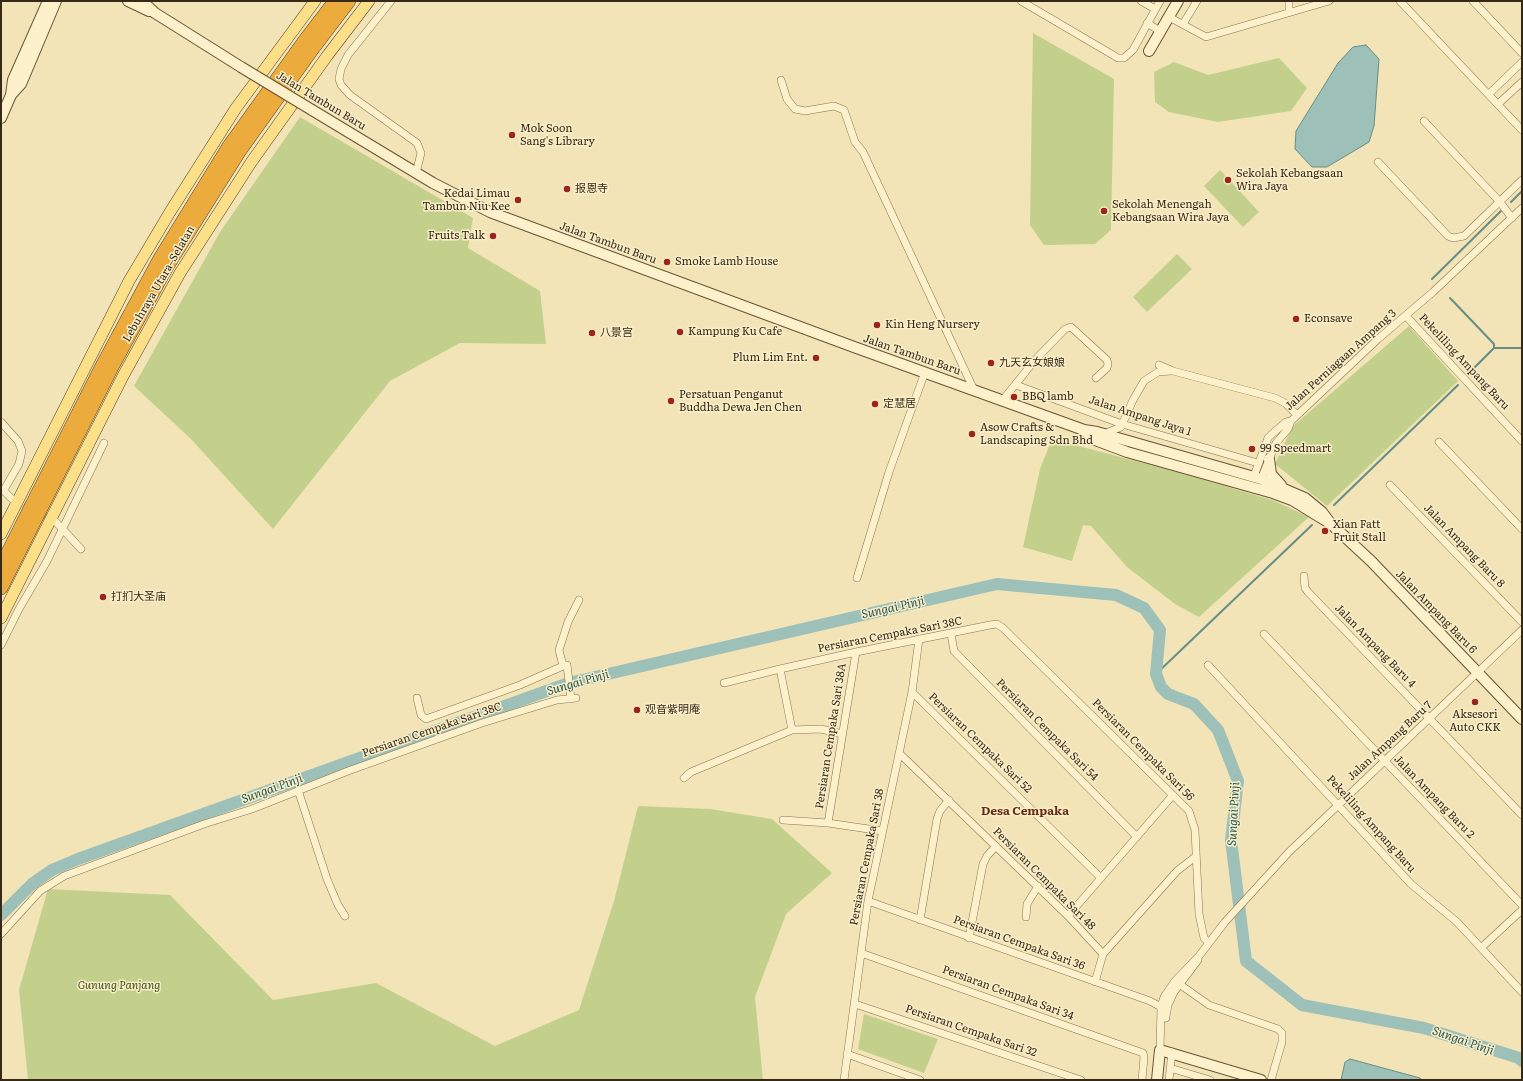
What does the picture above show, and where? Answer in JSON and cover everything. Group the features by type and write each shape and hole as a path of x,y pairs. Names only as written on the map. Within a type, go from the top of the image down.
{"highway":[{"name":"Lebuhraya Utara–Selatan","path":"1,566 106,357 159,260 229,146 305,40 335,1"},
{"name":"Lebuhraya Utara–Selatan","path":"1,588 111,369 168,265 243,146 349,1"}],"main road":[{"path":"124,1 140,4"},
{"name":"Jalan Tambun Baru","path":"128,1 140,4 416,173 450,192 509,220 854,348 925,372 1084,430 1104,434 1257,479"},
{"path":"1,534 116,307 150,246 216,137 292,30 315,1"},
{"path":"1,618 124,376 180,273 256,155 327,56 369,1"},
{"path":"1149,51 1178,1"},
{"path":"1,118 10,95 13,80 54,2"},
{"name":"Jalan Tambun Baru","path":"1084,430 1095,440 1127,452 1223,478"},
{"path":"1269,459 1273,479 1288,490"},
{"path":"1223,478 1257,479 1263,486 1299,500 1308,510"},
{"name":"Jalan Ampang Baru 6","path":"1223,478 1292,500 1331,524"},
{"name":"Jalan Ampang Baru 6","path":"1257,479 1288,490 1315,504 1331,524 1371,561 1522,719"},
{"path":"1157,1080 1160,1045 1172,1052 1261,1080"}],"street":[{"path":"391,1 348,55 341,69 339,79 341,85 350,94 417,143 421,153 416,173"},
{"path":"1020,1 1118,58 1124,58 1133,50 1160,1"},
{"path":"1141,1 1155,9"},
{"path":"1183,24 1197,1"},
{"path":"1289,1 1289,12"},
{"path":"1169,17 1206,37 1329,1"},
{"path":"1400,1 1522,130"},
{"path":"1473,1 1522,53"},
{"path":"1147,23 1160,31"},
{"path":"1489,94 1522,62"},
{"path":"781,80 787,99 796,109 805,111 834,106 844,110 855,142 863,152 974,390"},
{"path":"1498,104 1522,82"},
{"path":"1424,121 1499,201 1512,218"},
{"path":"1378,162 1448,236 1459,238 1464,236 1522,180"},
{"name":"Jalan Perniagaan Ampang 3","path":"1257,479 1269,459 1276,443 1288,429 1291,421 1378,339 1406,316 1522,208"},
{"name":"Pekeliling Ampang Baru","path":"1406,316 1522,441"},
{"path":"1002,401 1035,360 1065,329 1070,327 1107,360 1107,368 1096,378"},
{"path":"1159,365 1173,371 1275,398 1285,403 1297,415"},
{"path":"1138,445 1124,433 1122,425 1133,400 1144,381 1158,372 1173,371"},
{"path":"857,578 889,472 925,372"},
{"name":"Jalan Ampang Jaya 1","path":"1016,385 1122,425 1258,463"},
{"name":"Jalan Perniagaan Ampang 3","path":"1257,479 1258,463 1268,438 1286,422 1291,421"},
{"path":"1,422 18,441 22,451 19,464 5,488 7,496 12,499"},
{"path":"1104,434 1122,425"},
{"path":"1439,442 1522,529"},
{"path":"1,645 63,528 104,443"},
{"name":"Jalan Ampang Baru 8","path":"1390,485 1522,622"},
{"path":"56,522 81,549"},
{"name":"Jalan Ampang Baru 4","path":"1304,576 1305,588 1308,592 1522,815"},
{"path":"417,698 421,714 426,719 520,686 564,666 559,650 562,638 579,600"},
{"name":"Persiaran Cempaka Sari 38C","path":"724,683 780,668 997,624 1003,628"},
{"name":"Persiaran Cempaka Sari 56","path":"1003,628 1189,811 1194,830 1199,914 1204,938 1208,943"},
{"name":"Jalan Ampang Baru 7","path":"1177,985 1225,922 1276,866 1338,804 1522,630"},
{"name":"Persiaran Cempaka Sari 54","path":"951,634 954,651 1137,837"},
{"name":"Jalan Ampang Baru 2","path":"1264,634 1522,905"},
{"name":"Persiaran Cempaka Sari 38","path":"844,1080 868,901 912,692 919,640"},
{"name":"Persiaran Cempaka Sari 38A","path":"828,823 856,652"},
{"name":"Persiaran Cempaka Sari 38C","path":"1,934 40,891 64,876 197,826 252,809 298,790 482,723 573,696 567,665 564,666"},
{"name":"Pekeliling Ampang Baru","path":"1208,665 1411,884 1457,922 1482,947 1522,992"},
{"path":"780,668 792,730"},
{"name":"Persiaran Cempaka Sari 52","path":"912,692 1101,878"},
{"path":"684,778 691,772 792,730 821,729 842,734"},
{"name":"Persiaran Cempaka Sari 48","path":"900,753 1038,886 1103,954"},
{"path":"298,790 327,879 338,906 344,916"},
{"path":"1068,916 1173,795"},
{"path":"920,920 937,819 940,811 949,800"},
{"name":"Persiaran Cempaka Sari 38A","path":"783,820 828,823 882,831"},
{"path":"970,938 984,864 987,856 996,846"},
{"path":"1095,982 1103,954 1177,871 1195,857"},
{"path":"1026,917 1027,904 1038,886"},
{"name":"Persiaran Cempaka Sari 36","path":"868,901 1150,1001 1161,1007"},
{"path":"1482,947 1522,910"},
{"name":"Persiaran Cempaka Sari 34","path":"861,952 1143,1053 1142,1080"},
{"path":"1160,1045 1159,1035 1161,1007 1164,997 1177,985"},
{"path":"1160,1045 1163,1037 1170,999 1177,985"},
{"path":"1177,985 1210,1005 1278,1028 1282,1033 1282,1042 1271,1080"},
{"name":"Persiaran Cempaka Sari 32","path":"855,1004 1081,1080"},
{"path":"1161,1007 1166,1018"},
{"path":"1169,1080 1172,1052"},
{"path":"847,1054 920,1080"},
{"path":"1170,1068 1210,1080"}],"green space":[{"path":"1033,33 1114,79 1111,230 1095,244 1044,245 1030,225"},
{"path":"1279,58 1307,88 1291,111 1218,122 1169,112 1155,102 1154,72 1174,62 1208,75"},
{"path":"300,117 473,218 468,248 540,291 546,344 460,343 390,381 273,529 190,438 134,386 220,232"},
{"path":"1220,170 1259,212 1243,227 1204,186"},
{"path":"1177,254 1192,269 1147,312 1133,297"},
{"path":"1409,326 1458,381 1327,506 1275,464 1292,427"},
{"path":"1052,439 1181,473 1272,500 1309,517 1199,617 1175,604 1127,567 1091,526 1083,525 1072,561 1023,547 1040,469"},
{"name":"Gunung Panjang","path":"638,806 710,809 772,819 832,873 786,914 755,997 763,1080 28,1080 19,990 48,889 170,895 273,1000 376,983 495,1046 579,1010 614,901"},
{"path":"864,1014 938,1039 924,1073 858,1049"}],"water":[{"path":"1366,45 1379,59 1374,126 1369,142 1327,167 1312,167 1295,149 1296,131 1338,63 1353,47"},
{"path":"1350,1059 1420,1078 1422,1080 1341,1080 1345,1062"}],"waterway":[{"path":"1511,202 1522,191"},
{"path":"1432,279 1501,211"},
{"path":"1450,298 1494,344 1494,348"},
{"path":"1474,368 1494,348 1522,348"},
{"path":"1334,505 1458,385"},
{"path":"1156,674 1312,525"},
{"name":"Sungai Pinji","path":"1,915 32,884 52,870 78,859 569,683 997,584 1116,595 1144,608 1160,630 1156,674 1161,687 1168,694 1194,704 1218,730 1238,781 1231,840 1246,961 1302,1005 1424,1028 1519,1058 1522,1061"}],"tunnel":[{"path":"14,500 54,521"}],"place":[{"name":"Mok Soon Sang's Library","path":"512,135"},
{"name":"Sekolah Kebangsaan Wira Jaya","path":"1228,180"},
{"name":"报恩寺","path":"567,189"},
{"name":"Kedai Limau Tambun Niu Kee","path":"518,200"},
{"name":"Sekolah Menengah Kebangsaan Wira Jaya","path":"1104,211"},
{"name":"Fruits Talk","path":"493,236"},
{"name":"Smoke Lamb House","path":"667,262"},
{"name":"Econsave","path":"1296,319"},
{"name":"Kin Heng Nursery","path":"877,325"},
{"name":"Kampung Ku Cafe","path":"680,332"},
{"name":"八景宫","path":"592,333"},
{"name":"Plum Lim Ent.","path":"816,358"},
{"name":"九天玄女娘娘","path":"991,363"},
{"name":"BBQ lamb","path":"1014,397"},
{"name":"Persatuan Penganut Buddha Dewa Jen Chen","path":"671,401"},
{"name":"定慧居","path":"875,404"},
{"name":"Asow Crafts & Landscaping Sdn Bhd","path":"972,434"},
{"name":"99 Speedmart","path":"1252,449"},
{"name":"Xian Fatt Fruit Stall","path":"1325,531"},
{"name":"打扪大圣庙","path":"103,597"},
{"name":"Aksesori Auto CKK","path":"1475,702"},
{"name":"观音紫明庵","path":"637,710"}],"district":[{"name":"Desa Cempaka","path":"1025,811"}]}
